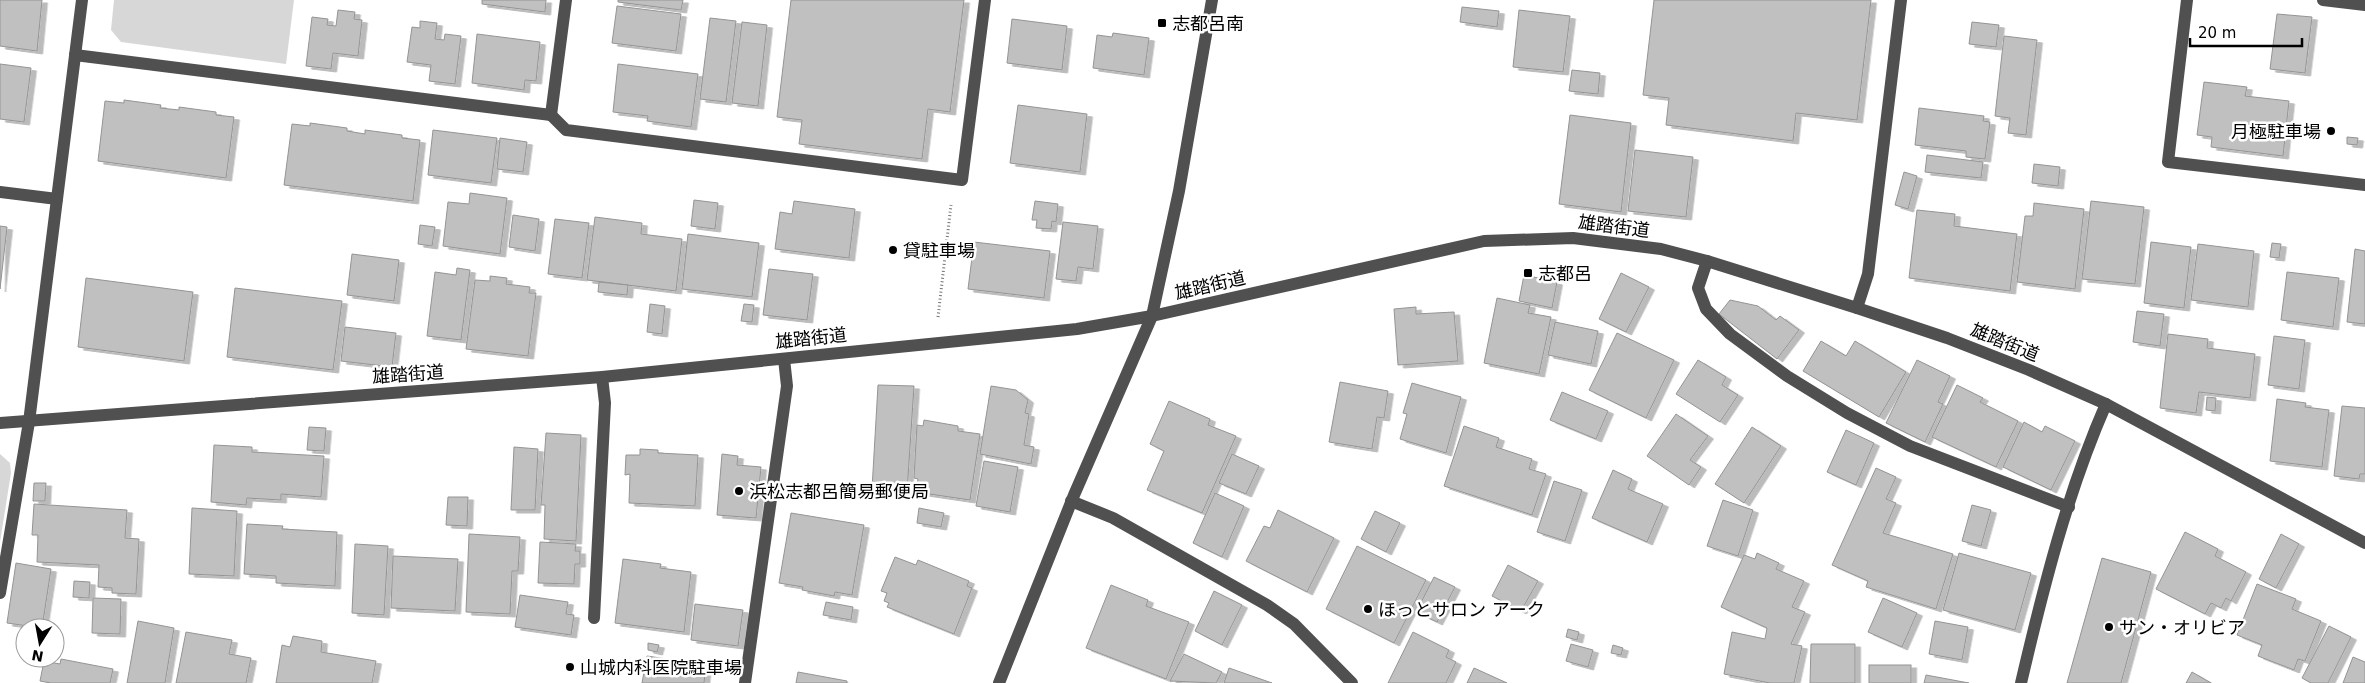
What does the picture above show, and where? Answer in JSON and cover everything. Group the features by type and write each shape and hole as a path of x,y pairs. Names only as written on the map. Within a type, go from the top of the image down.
{"street":[{"path":"0,593 29,422 82,0"},
{"path":"551,115 566,0"},
{"path":"75,55 551,115 566,130 962,180 985,0"},
{"path":"999,683 1072,501 1152,316 1181,181 1212,0"},
{"path":"1857,308 1868,274 1900,0"},
{"path":"2187,0 2168,162 2365,185"},
{"path":"2323,0 2365,5"},
{"path":"0,192 57,199"},
{"name":"雄踏街道","path":"0,424 602,377 1076,329 1152,316 1484,241 1528,238 1582,239 1661,249 1706,261 1857,308 1965,345 2029,370 2106,404 2365,543"},
{"path":"1706,261 1698,288 1706,309 1730,334 1787,376 1847,413 1910,446 2069,507"},
{"path":"745,683 787,386 784,359"},
{"path":"594,618 605,403 602,377"},
{"path":"2021,683 2037,614 2069,507 2106,404"},
{"path":"1072,501 1113,518 1267,605 1294,624 1352,683"}],"path":[{"path":"941,343 938,311 955,179"}],"shaded area":[{"path":"114,0 294,0 286,64 121,42 111,30"},
{"path":"0,454 10,463 11,473 0,542"}],"building":[{"path":"0,0 42,0 37,51 0,46"},
{"path":"482,0 546,0 545,12 482,4"},
{"path":"618,0 683,0 681,10 618,2"},
{"path":"791,0 964,0 950,112 928,109 922,159 799,144 802,120 777,117"},
{"path":"1654,0 1871,0 1857,120 1796,113 1793,141 1666,125 1669,98 1643,95"},
{"path":"617,6 681,14 676,51 612,43"},
{"path":"1462,7 1499,11 1497,27 1460,22"},
{"path":"338,10 355,12 354,19 362,20 358,56 333,53 331,69 306,66 312,17 328,19 327,25 336,26"},
{"path":"1519,10 1570,16 1563,72 1513,67"},
{"path":"2277,14 2312,17 2305,73 2270,69"},
{"path":"710,18 736,21 726,102 700,99"},
{"path":"1012,19 1067,26 1062,70 1007,63"},
{"path":"420,21 437,23 435,39 444,40 445,34 461,36 455,84 429,81 431,65 407,62 412,27 420,28"},
{"path":"742,22 767,25 758,106 732,103"},
{"path":"1972,22 1999,25 1996,47 1969,44"},
{"path":"1113,33 1149,38 1144,75 1093,68 1097,35 1112,37"},
{"path":"477,34 540,42 536,81 525,80 524,90 472,83"},
{"path":"2004,36 2037,40 2026,135 2008,133 2010,118 1995,116"},
{"path":"0,64 31,68 24,122 0,119"},
{"path":"618,64 698,74 691,127 647,121 648,116 613,112"},
{"path":"1572,70 1600,73 1598,94 1569,91"},
{"path":"2204,82 2247,87 2245,96 2289,101 2283,156 2211,147 2212,137 2197,135"},
{"path":"124,100 161,105 160,108 179,110 179,107 216,112 216,115 234,117 226,178 98,161 105,101 124,103"},
{"path":"1018,105 1087,114 1080,172 1010,163"},
{"path":"1919,108 1984,116 1983,121 1990,122 1985,159 1966,157 1966,151 1915,145"},
{"path":"1570,115 1631,123 1621,212 1559,204"},
{"path":"310,123 347,128 347,131 365,134 365,130 402,135 402,138 420,140 413,201 284,185 292,124 310,126"},
{"path":"433,130 497,138 491,183 428,175"},
{"path":"2347,137 2358,138 2357,145 2347,144"},
{"path":"500,138 527,142 523,172 497,169"},
{"path":"1635,150 1693,157 1686,217 1628,211"},
{"path":"1927,155 1983,162 1981,178 1925,172"},
{"path":"2034,164 2060,167 2058,186 2032,183"},
{"path":"1904,172 1917,176 1908,209 1895,205"},
{"path":"470,193 507,198 500,254 443,246 448,202 469,204"},
{"path":"694,200 718,203 715,229 691,226"},
{"path":"794,201 855,209 849,258 775,249 780,212 792,214"},
{"path":"1035,201 1058,204 1056,222 1052,221 1051,229 1036,228 1037,220 1032,220"},
{"path":"2091,201 2144,207 2135,284 2082,279"},
{"path":"2034,203 2084,209 2075,289 2017,282 2025,216 2033,216"},
{"path":"1917,210 1955,214 1954,226 2017,234 2010,291 1909,278"},
{"path":"513,215 539,219 535,251 509,247"},
{"path":"595,217 642,223 641,234 682,239 676,291 587,280"},
{"path":"555,219 589,223 582,278 548,274"},
{"path":"1063,222 1098,226 1093,269 1078,267 1076,281 1056,279"},
{"path":"420,225 435,227 432,246 418,244"},
{"path":"0,226 7,227 0,289"},
{"path":"688,234 759,243 752,297 682,289"},
{"path":"974,242 1050,251 1044,298 968,289"},
{"path":"2151,242 2191,247 2184,308 2144,303"},
{"path":"2272,243 2281,244 2279,258 2270,257"},
{"path":"2198,244 2254,251 2248,307 2191,300"},
{"path":"2355,249 2365,251 2365,324 2347,322"},
{"path":"352,254 399,260 394,301 347,295"},
{"path":"457,268 470,270 461,340 427,336 435,272 456,275"},
{"path":"769,269 813,274 807,320 763,315"},
{"path":"2287,272 2339,278 2333,327 2281,320"},
{"path":"1621,273 1649,287 1626,332 1599,319"},
{"path":"1524,275 1557,282 1552,308 1519,301"},
{"path":"490,276 507,278 506,284 530,287 529,293 536,293 528,356 466,349 475,280 490,281"},
{"path":"86,278 193,292 184,361 78,347"},
{"path":"599,282 628,285 627,295 598,292"},
{"path":"235,288 342,301 333,370 227,357"},
{"path":"1497,298 1530,305 1528,313 1551,317 1539,374 1484,363"},
{"path":"1730,300 1758,306 1776,320 1780,316 1799,330 1777,359 1719,314"},
{"path":"650,304 665,306 662,334 647,332"},
{"path":"744,304 754,305 752,322 741,321"},
{"path":"1416,307 1416,314 1454,312 1458,361 1398,365 1394,309"},
{"path":"2137,311 2164,314 2160,346 2133,342"},
{"path":"1555,322 1598,331 1591,364 1548,355"},
{"path":"345,327 396,333 392,367 341,361"},
{"path":"1617,333 1674,360 1646,418 1589,390"},
{"path":"2168,334 2208,339 2207,348 2255,354 2250,398 2199,392 2196,413 2160,408"},
{"path":"2274,336 2305,340 2299,389 2268,385"},
{"path":"1821,341 1846,356 1855,341 1906,372 1879,417 1803,371"},
{"path":"1698,360 1726,377 1722,385 1738,395 1720,422 1676,394"},
{"path":"1917,360 1950,376 1938,402 1943,404 1925,442 1886,423"},
{"path":"1340,382 1388,391 1384,418 1377,417 1372,449 1329,442"},
{"path":"1412,383 1461,397 1446,453 1400,439 1407,414 1403,413"},
{"path":"878,385 914,386 907,492 872,489"},
{"path":"1957,385 1983,398 1980,402 2018,421 1996,467 1932,437"},
{"path":"991,386 1016,390 1028,400 1025,413 1029,414 1024,445 1034,447 1031,464 980,454"},
{"path":"1562,392 1608,411 1596,439 1550,420"},
{"path":"2207,397 2216,398 2215,411 2206,410"},
{"path":"2277,399 2306,403 2305,407 2329,410 2322,467 2270,461"},
{"path":"1169,401 1210,419 1208,425 1236,436 1202,513 1147,490 1164,451 1150,444"},
{"path":"2342,406 2365,408 2365,474 2360,474 2359,479 2334,476"},
{"path":"1676,414 1708,436 1690,460 1701,467 1689,485 1647,456"},
{"path":"924,420 958,426 958,431 980,434 970,500 916,492 918,479 914,478 917,425 923,426"},
{"path":"2024,422 2042,432 2045,426 2075,441 2051,490 2003,467"},
{"path":"1464,426 1499,438 1496,447 1532,459 1529,469 1546,474 1532,515 1444,486"},
{"path":"309,427 326,428 324,451 307,450"},
{"path":"1752,427 1781,446 1744,503 1715,484"},
{"path":"1846,430 1874,443 1856,485 1827,472"},
{"path":"546,433 581,435 576,541 544,539 545,505 541,505"},
{"path":"214,445 252,447 252,452 324,456 321,497 281,494 281,500 247,498 246,505 211,502"},
{"path":"514,447 538,449 535,510 511,510"},
{"path":"640,449 658,450 658,453 698,455 695,506 629,503 630,474 625,475 626,455 640,455"},
{"name":"浜松志都呂簡易郵便局","path":"722,454 738,456 737,465 761,467 756,518 717,515"},
{"path":"1232,454 1259,466 1246,494 1219,483"},
{"path":"984,461 1018,467 1010,512 976,506"},
{"path":"1876,468 1896,477 1886,499 1896,503 1883,533 1953,554 1936,609 1866,587 1868,581 1832,565"},
{"path":"1613,470 1632,479 1628,489 1663,504 1647,542 1592,518"},
{"path":"1554,481 1582,490 1565,541 1537,532"},
{"path":"34,483 46,483 45,501 33,501"},
{"path":"1215,493 1244,506 1222,557 1193,543"},
{"path":"448,497 468,497 467,526 446,525"},
{"path":"1723,500 1753,510 1738,556 1707,546"},
{"path":"34,504 127,510 125,538 139,539 136,594 112,593 112,588 98,587 99,565 37,562 38,535 32,535"},
{"path":"1972,505 1991,510 1981,546 1962,541"},
{"path":"192,508 237,511 234,576 189,574"},
{"path":"919,508 944,513 941,527 917,523"},
{"path":"1278,510 1334,538 1307,592 1246,561 1264,526 1270,528"},
{"path":"1375,511 1400,523 1386,552 1361,539"},
{"path":"791,513 864,525 852,595 835,592 834,596 802,590 803,587 779,583"},
{"path":"247,524 283,526 282,529 337,532 335,586 276,583 276,576 244,574"},
{"path":"2185,532 2218,549 2215,556 2246,572 2231,601 2226,598 2221,608 2211,603 2205,614 2156,589"},
{"path":"469,534 520,537 518,571 512,571 510,614 466,612"},
{"path":"2281,534 2299,544 2276,588 2259,579"},
{"path":"540,542 576,544 575,551 580,551 580,564 575,564 574,584 538,583"},
{"path":"355,544 388,546 384,615 352,613"},
{"path":"1357,546 1426,580 1394,643 1326,609"},
{"path":"1757,553 1779,563 1776,569 1804,581 1792,607 1805,612 1791,644 1802,646 1794,683 1770,683 1724,674 1732,632 1765,639 1767,628 1721,607 1744,555 1755,559"},
{"path":"1959,553 2031,573 2015,630 1943,610"},
{"path":"393,556 458,559 455,611 391,608"},
{"path":"895,557 916,565 918,560 969,581 967,586 972,588 954,634 887,607 889,603 884,601 887,593 881,591"},
{"name":"サン・オリビア","path":"2102,558 2151,572 2121,683 2067,683"},
{"path":"623,559 661,564 660,568 691,572 684,632 615,623"},
{"path":"16,563 51,569 44,618 15,618 15,624 7,623"},
{"path":"1508,565 1538,581 1521,611 1492,596"},
{"path":"1434,577 1455,587 1437,622 1416,612"},
{"path":"74,581 90,582 89,598 73,597"},
{"path":"2257,584 2296,599 2292,609 2321,621 2305,661 2298,659 2294,670 2258,656 2262,645 2237,635"},
{"path":"1111,585 1148,600 1146,606 1189,622 1166,679 1086,648"},
{"path":"1214,591 1242,605 1222,645 1195,631"},
{"path":"520,595 568,602 566,614 574,615 571,635 515,627"},
{"path":"93,598 121,599 120,634 92,633"},
{"path":"1883,598 1917,613 1902,647 1868,632"},
{"path":"826,602 853,607 851,620 823,615"},
{"path":"695,604 743,610 738,646 691,640"},
{"path":"138,621 174,628 165,683 127,683"},
{"path":"1935,621 1968,627 1962,660 1929,654"},
{"path":"2329,626 2351,637 2328,683 2311,683 2302,678"},
{"path":"1568,629 1579,632 1577,640 1566,637"},
{"path":"186,632 232,640 229,654 251,658 246,683 176,683"},
{"path":"1413,632 1449,650 1446,657 1456,662 1446,683 1388,683"},
{"path":"293,636 322,641 321,652 376,661 372,683 276,683 282,645 290,647"},
{"path":"648,643 659,645 657,652 648,650"},
{"path":"1571,644 1593,650 1588,667 1566,661"},
{"path":"1811,644 1855,644 1855,683 1810,683"},
{"path":"1613,645 1623,648 1621,655 1611,653"},
{"path":"1184,654 1222,672 1216,683 1170,681"},
{"path":"647,656 706,665 704,683 642,683"},
{"path":"2353,657 2365,662 2365,683 2343,683"},
{"path":"65,660 113,669 110,683 51,683 40,681 43,668 65,668"},
{"path":"1869,665 1911,665 1911,683 1869,683"},
{"path":"1229,668 1272,683 1224,683"},
{"path":"1474,668 1507,683 1467,683"},
{"path":"798,672 847,681 847,683 796,683"},
{"path":"2192,672 2211,683 2186,683"},
{"path":"1926,675 1969,683 1924,683"}],"place":[{"name":"志都呂南","path":"1162,23"},
{"name":"月極駐車場","path":"2331,131"},
{"name":"貸駐車場","path":"893,250"},
{"name":"志都呂","path":"1528,273"},
{"name":"浜松志都呂簡易郵便局","path":"739,491"},
{"name":"ほっとサロン アーク","path":"1368,609"},
{"name":"サン・オリビア","path":"2109,627"},
{"name":"山城内科医院駐車場","path":"570,667"}]}
